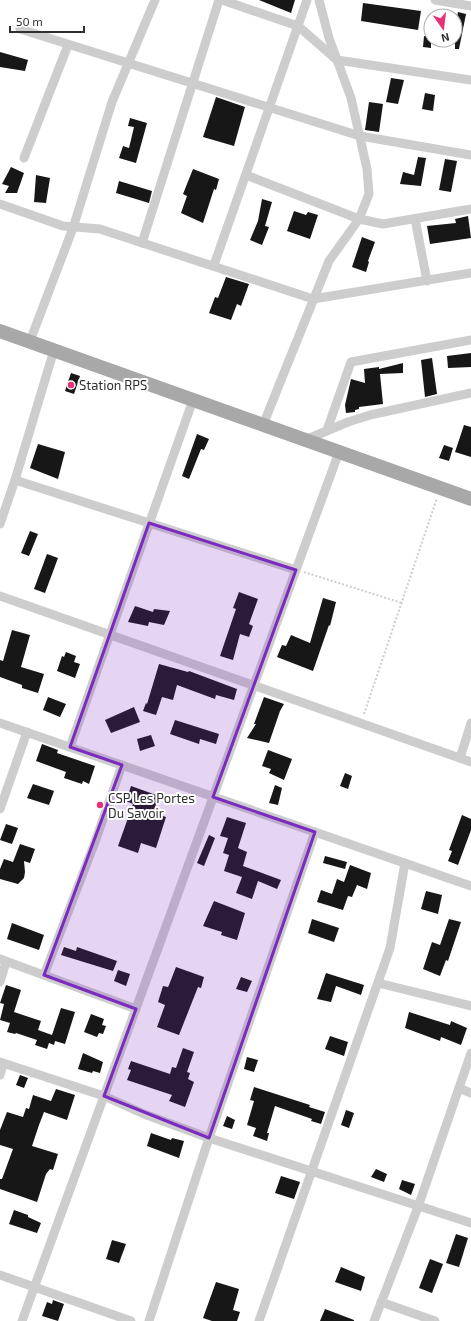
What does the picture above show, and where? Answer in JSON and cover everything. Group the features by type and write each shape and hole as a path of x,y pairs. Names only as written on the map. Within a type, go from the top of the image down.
{"main road":[{"path":"0,331 471,499"}],"street":[{"path":"30,341 73,228 112,102 155,0"},
{"path":"142,243 219,0"},
{"path":"222,0 298,26 337,60 471,80"},
{"path":"214,266 307,0"},
{"path":"263,425 329,261 359,219 369,194 370,185 351,98 337,60 319,0"},
{"path":"435,0 471,6"},
{"path":"20,29 360,136 471,155"},
{"path":"24,158 68,45"},
{"path":"246,175 359,219 383,224 471,209"},
{"path":"0,204 63,226 100,229 313,299 471,273"},
{"path":"415,219 427,280"},
{"path":"327,430 351,362 471,340"},
{"path":"0,524 15,480 54,350"},
{"path":"305,440 327,430 370,415 471,393"},
{"path":"70,747 193,400"},
{"path":"22,1321 339,452"},
{"path":"15,480 296,570"},
{"path":"0,596 471,762"},
{"path":"0,723 471,886"},
{"path":"460,758 471,723"},
{"path":"0,809 27,732"},
{"path":"44,975 95,842 122,765"},
{"path":"149,1321 209,1138 315,832"},
{"path":"259,1321 378,983 393,936 405,863"},
{"path":"0,982 3,961 136,1009"},
{"path":"378,983 471,1006"},
{"path":"374,1321 418,1207 471,1053"},
{"path":"0,1075 2,1063 104,1096 144,1114 209,1138 471,1223"},
{"path":"459,1088 471,1093"},
{"path":"0,1275 131,1321"},
{"path":"381,1302 435,1321"}],"path":[{"path":"361,723 440,488"},
{"path":"296,570 402,603"}],"highlighted area":[{"path":"149,523 296,570 213,797 315,832 209,1138 104,1096 136,1009 44,975 122,765 70,747"}],"building":[{"path":"259,0 295,0 291,13"},
{"path":"363,3 421,11 418,30 361,21"},
{"path":"463,13 466,14 463,29"},
{"path":"0,52 28,60 25,71 0,67"},
{"path":"391,78 404,80 398,104 386,102"},
{"path":"425,93 435,95 433,111 422,109"},
{"path":"216,97 245,107 234,146 203,137"},
{"path":"369,102 383,104 379,132 365,130"},
{"path":"130,118 147,123 136,163 119,158 123,146 129,148 134,127 128,126"},
{"path":"418,157 426,158 421,186 400,184 403,172 414,175"},
{"path":"445,159 457,161 451,192 439,190"},
{"path":"11,167 24,173 17,193 5,193 9,186 2,184"},
{"path":"193,169 219,179 216,190 214,189 203,223 181,213 187,196 183,194"},
{"path":"36,175 50,178 46,203 34,202"},
{"path":"119,181 152,191 149,203 116,193"},
{"path":"262,199 272,202 265,226 269,227 262,245 250,240 258,221"},
{"path":"294,211 306,215 308,212 318,215 310,239 287,231"},
{"path":"468,216 471,238 430,244 427,226 456,223 455,219"},
{"path":"362,237 375,242 368,261 366,272 352,267"},
{"path":"226,277 249,284 241,306 237,304 231,320 209,313 215,297 218,298"},
{"path":"471,353 471,367 448,368 447,356"},
{"path":"432,358 437,394 425,397 421,360"},
{"path":"403,363 403,373 380,374 383,404 359,407 359,409 355,410 355,412 346,413 345,405 351,379 365,383 364,369 379,367 379,369"},
{"path":"71,373 80,376 74,394 65,391"},
{"path":"464,425 471,427 471,457 455,452"},
{"path":"197,434 209,439 204,450 201,449 189,479 182,476"},
{"path":"38,444 65,452 58,479 30,468"},
{"path":"444,445 453,448 449,461 439,458"},
{"path":"30,531 38,534 29,556 21,553"},
{"path":"47,554 58,558 45,593 34,589"},
{"path":"239,592 258,599 249,624 253,626 249,637 240,634 233,660 220,656 236,609 233,608"},
{"path":"323,598 336,602 330,626 329,625 313,671 277,657 282,645 286,646 291,635 310,643"},
{"path":"135,606 153,612 154,609 170,611 164,625 149,622 148,626 128,622"},
{"path":"12,630 30,635 21,667 44,674 38,693 22,688 22,685 0,677 0,660 3,661"},
{"path":"66,652 76,656 74,662 80,664 75,678 57,671 62,656 64,657"},
{"path":"159,664 188,672 189,671 237,689 234,700 216,695 215,699 177,685 173,700 162,697 156,715 143,711 146,703 147,704"},
{"path":"48,697 66,704 60,717 43,710"},
{"path":"264,697 284,704 280,711 269,743 247,738 256,724 254,724"},
{"path":"134,707 140,722 111,733 105,720"},
{"path":"175,720 219,734 216,744 200,739 199,744 170,734"},
{"path":"151,735 155,746 140,751 137,739"},
{"path":"42,744 58,750 57,753 95,766 89,784 83,781 82,784 64,778 66,772 36,761"},
{"path":"268,750 292,759 284,780 269,773 271,769 262,766"},
{"path":"345,773 352,776 348,789 340,786"},
{"path":"33,784 54,791 49,805 27,798"},
{"path":"275,785 282,788 278,805 269,803"},
{"path":"131,786 159,796 153,813 166,817 156,848 141,843 138,853 118,846 133,804 126,801"},
{"path":"462,815 471,819 471,830 458,865 448,861 452,851 449,850"},
{"path":"227,817 246,823 238,848 247,852 243,866 281,880 277,889 258,881 252,899 236,893 242,877 224,871 229,855 223,853 228,838 220,836"},
{"path":"6,824 18,828 12,844 0,840"},
{"path":"209,835 215,838 204,866 197,863"},
{"path":"20,844 35,849 30,863 24,861 24,878 18,884 0,879 0,869 4,859 13,862"},
{"path":"325,856 347,862 345,869 323,863"},
{"path":"350,865 371,873 367,889 357,885 352,897 348,896 343,910 317,902 321,890 332,894 337,879 344,882"},
{"path":"426,891 442,895 438,914 421,909"},
{"path":"214,901 245,913 237,940 221,935 222,932 203,926"},
{"path":"312,919 339,928 334,942 308,933"},
{"path":"449,919 461,922 448,961 446,960 440,976 423,969 432,942 440,945"},
{"path":"12,923 44,935 39,950 7,939"},
{"path":"64,947 76,951 77,947 117,961 113,971 61,955"},
{"path":"176,967 204,977 201,988 198,987 179,1035 157,1027 165,1005 158,1002 163,986 168,987"},
{"path":"118,970 130,974 126,986 114,981"},
{"path":"326,973 364,985 361,995 336,986 331,1002 317,999"},
{"path":"241,977 252,981 247,992 236,989"},
{"path":"6,985 21,990 14,1012 41,1021 38,1030 52,1035 61,1008 75,1012 65,1044 55,1041 54,1045 49,1043 47,1049 35,1045 37,1040 16,1033 7,1032 10,1023 0,1020 4,1004 0,1003"},
{"path":"409,1012 450,1025 451,1021 467,1028 461,1045 441,1037 440,1041 405,1028"},
{"path":"91,1014 104,1019 102,1025 106,1026 103,1034 99,1033 97,1037 84,1032"},
{"path":"330,1036 348,1042 344,1056 325,1049"},
{"path":"183,1048 194,1052 187,1072 190,1073 188,1079 194,1082 185,1107 169,1101 172,1095 127,1080 131,1070 128,1069 131,1061 170,1074 172,1067 176,1068"},
{"path":"83,1053 103,1062 100,1073 93,1071 92,1073 78,1069"},
{"path":"247,1057 258,1060 254,1072 244,1069"},
{"path":"20,1075 28,1078 24,1088 16,1085"},
{"path":"254,1087 310,1105 309,1107 325,1112 321,1124 311,1121 312,1119 275,1106 267,1133 269,1133 267,1141 253,1136 256,1128 247,1125 254,1101 250,1100"},
{"path":"56,1089 75,1095 67,1120 44,1112 39,1125 32,1146 58,1154 53,1170 50,1169 46,1174 37,1202 0,1189 0,1179 2,1179 13,1149 0,1145 0,1130 7,1112 23,1117 26,1108 29,1109 33,1095 51,1101"},
{"path":"346,1110 354,1113 349,1128 341,1125"},
{"path":"227,1116 235,1120 232,1129 223,1126"},
{"path":"151,1133 171,1140 172,1138 184,1141 179,1158 147,1146"},
{"path":"376,1169 387,1174 384,1182 371,1177"},
{"path":"281,1176 300,1182 294,1199 275,1193"},
{"path":"402,1180 415,1184 411,1195 399,1189"},
{"path":"14,1210 28,1215 28,1217 41,1223 37,1233 9,1224"},
{"path":"456,1234 468,1238 459,1267 446,1263"},
{"path":"112,1240 126,1244 119,1263 106,1259"},
{"path":"430,1259 443,1264 432,1293 419,1288"},
{"path":"341,1267 365,1277 361,1291 335,1282"},
{"path":"216,1282 239,1289 233,1310 240,1312 237,1321 212,1321 203,1318"},
{"path":"53,1300 64,1304 58,1321 42,1316 47,1302 52,1304"},
{"path":"325,1309 354,1320 354,1321 320,1321"}],"place":[{"name":"Station RPS","path":"71,385"},
{"name":"CSP Les Portes Du Savoir","path":"100,805"}]}
